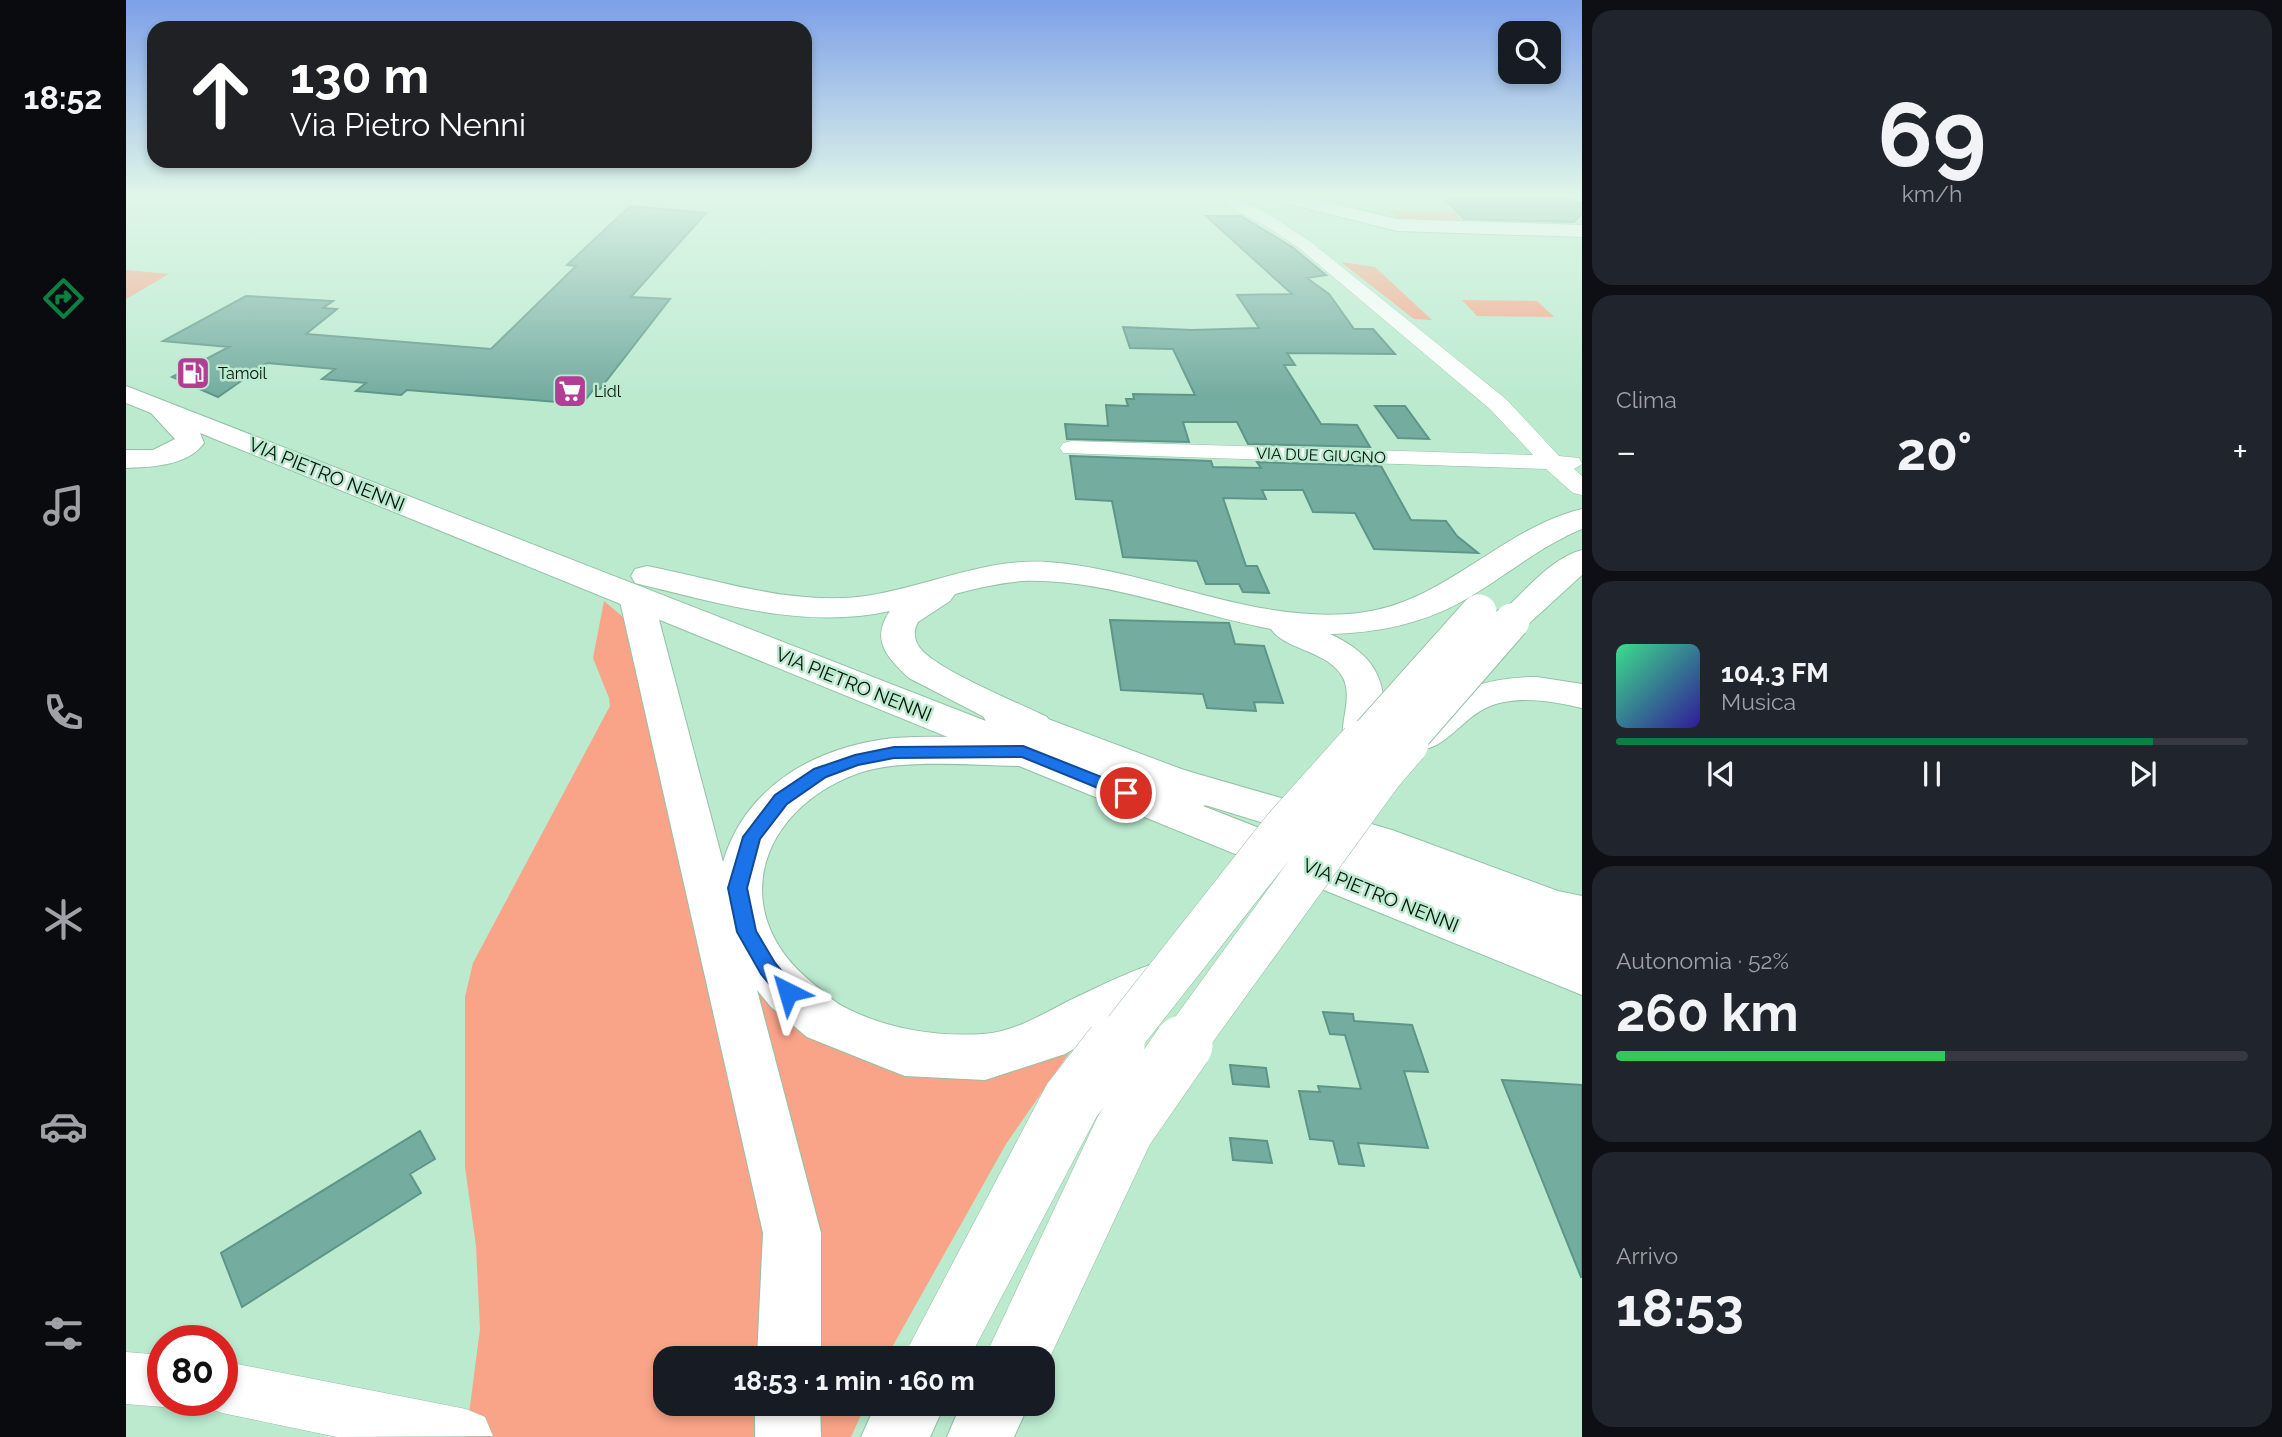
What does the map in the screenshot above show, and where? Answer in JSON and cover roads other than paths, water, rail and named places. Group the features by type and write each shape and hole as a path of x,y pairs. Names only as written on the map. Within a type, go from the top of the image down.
{"main road":[{"name":"VIA PIETRO NENNI","path":"126,375 641,586 1028,739 1582,975"},
{"name":"VIA PIETRO NENNI","path":"126,394 484,537 641,586"},
{"path":"126,459 158,458 190,443 190,439 165,417 161,409"},
{"path":"256,464 428,524 484,537"},
{"path":"789,1346 792,1233 641,586 825,609 866,606 1008,572 1046,572 1085,577 1243,613 1330,625 1401,615 1442,598 1481,577 1536,539 1582,518"},
{"path":"1023,1346 1124,1129 1222,989 1371,758 1479,612 1541,555 1582,530"},
{"path":"942,1346 1072,1100 1285,829 1371,758 1512,621 1582,560"},
{"path":"979,578 912,607 898,622 896,638 907,658 922,670 1028,739"},
{"path":"1243,613 1326,645 1349,660 1364,683 1371,758"},
{"path":"1371,758 1461,705 1482,696 1508,690 1537,689 1582,696"},
{"name":"VIA PIETRO NENNI","path":"1028,739 1170,780 1582,939"},
{"path":"1028,739 894,752 855,760 820,773 781,799 752,837 738,888 746,932 768,969 788,992 825,1022 905,1053 985,1057 1046,1038 1098,1010 1164,980"},
{"path":"1170,780 1377,841 1554,908 1582,914"},
{"path":"788,1437 789,1416"},
{"path":"894,1437 905,1416"},
{"path":"980,1437 990,1416"}],"street":[{"path":"1326,262 1480,388 1526,432 1572,468 1582,487"},
{"name":"VIA DUE GIUGNO","path":"1071,448 1572,468"},
{"path":"1572,468 1582,487"},
{"path":"126,1378 147,1380"},
{"path":"238,1390 466,1436"}],"place":[{"name":"Tamoil","path":"193,373"},
{"name":"Lidl","path":"570,391"}]}
